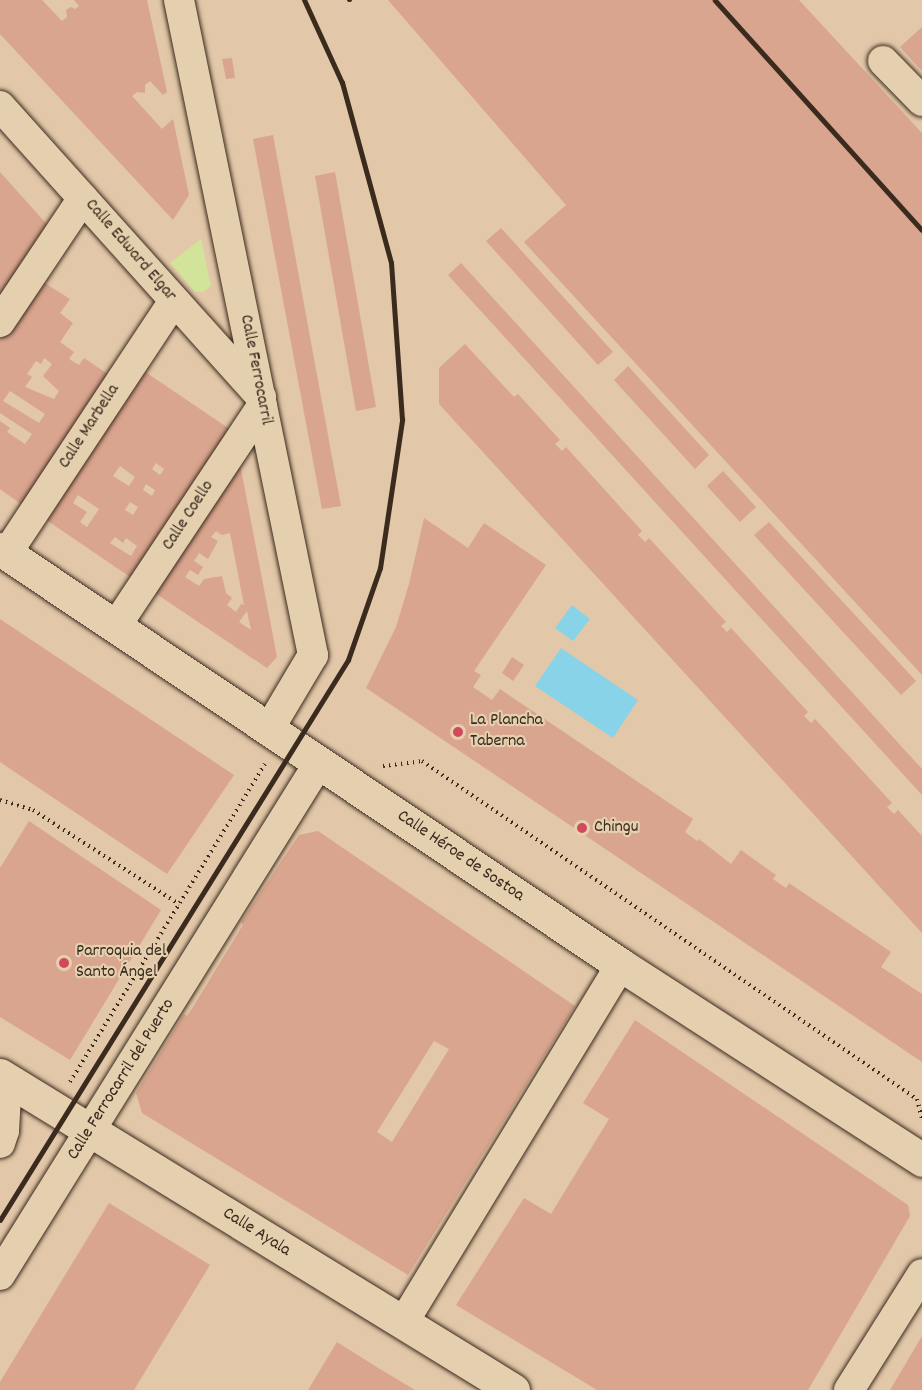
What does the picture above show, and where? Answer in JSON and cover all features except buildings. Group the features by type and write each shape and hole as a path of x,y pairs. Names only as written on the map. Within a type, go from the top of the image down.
{"main road":[{"name":"Calle Héroe de Sostoa","path":"3,551 621,965 922,1160"},
{"name":"Calle Ayala","path":"3,1077 513,1390"}],"street":[{"name":"Calle Ferrocarril","path":"179,0 313,655 275,734"},
{"path":"884,61 922,101"},
{"name":"Calle Edward Elgar","path":"0,105 261,402"},
{"path":"0,322 83,198"},
{"name":"Calle Marbella","path":"3,551 174,301"},
{"name":"Calle Coello","path":"116,626 261,402"},
{"name":"Calle Ferrocarril del Puerto","path":"0,1275 319,763"},
{"path":"403,1323 621,965"},
{"path":"0,1143 4,1131 3,1077"},
{"path":"849,1390 922,1274"}],"path":[{"path":"53,1109 179,904 275,734"},
{"path":"378,766 422,761 917,1100 922,1119"},
{"path":"0,800 33,810 179,904"}],"green space":[{"path":"201,239 211,286 203,292 195,292 170,263"}],"water":[{"path":"572,605 590,619 573,641 555,628"},
{"path":"561,648 638,700 613,738 535,686"}],"railway":[{"path":"0,1220 348,660 380,568 402,420 391,263 342,83 304,0"},
{"path":"715,0 922,230"}],"place":[{"name":"La Plancha Taberna","path":"458,732"},
{"name":"Chingu","path":"582,828"},
{"name":"Parroquia del Santo Ángel","path":"64,963"}]}
